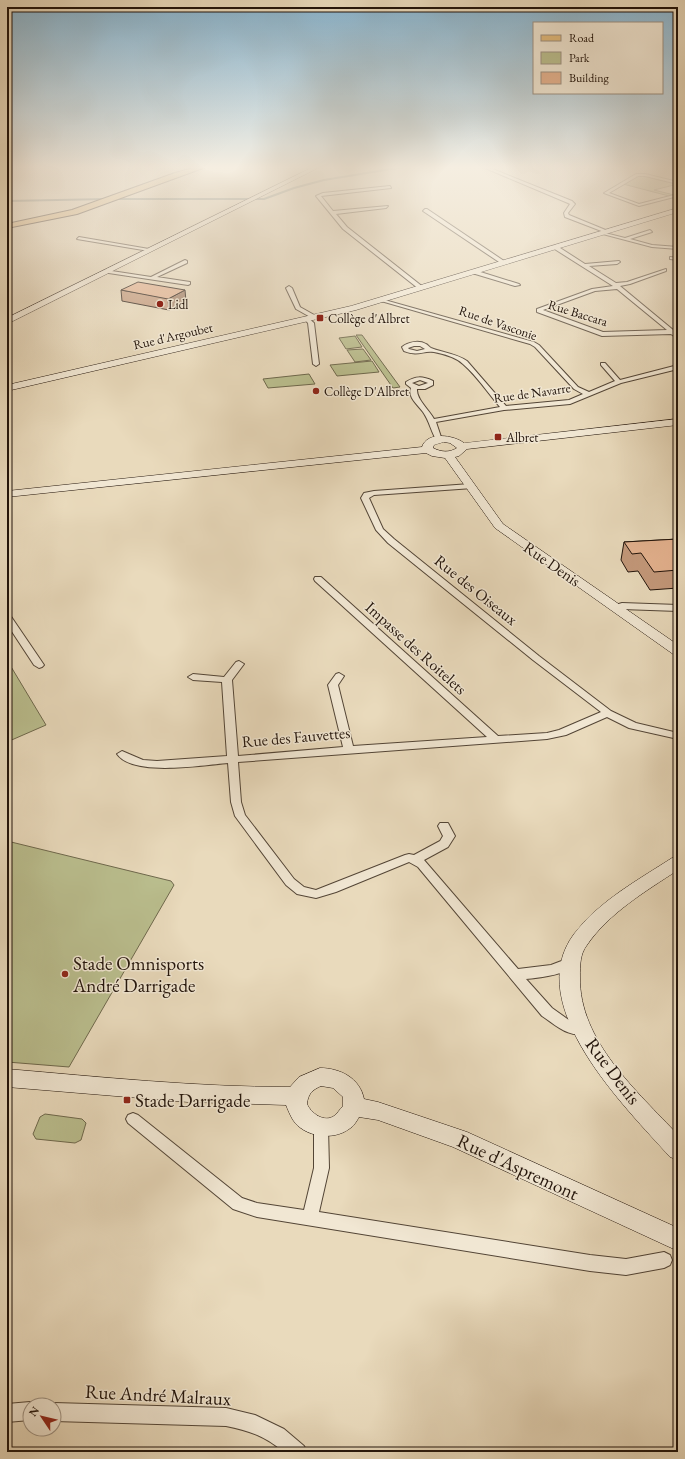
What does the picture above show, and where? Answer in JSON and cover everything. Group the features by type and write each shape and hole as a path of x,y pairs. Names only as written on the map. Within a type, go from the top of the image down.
{"main road":[{"path":"7,321 177,236"},
{"name":"Rue d'Argoubet","path":"7,388 345,310 383,300 591,236"},
{"path":"428,450 427,446 429,444 439,440 453,441 462,446 678,422"},
{"path":"7,494 428,450 436,454 448,455 460,452 462,446"},
{"name":"Rue Denis","path":"448,455 499,526 678,651"},
{"name":"Rue Denis","path":"678,862 604,915 586,933 573,952 570,973 571,998 582,1030 593,1050 618,1084 678,1150"},
{"path":"320,1077 334,1078 346,1084 350,1089 353,1094 354,1107 347,1118 336,1126 321,1127 306,1122 298,1110 298,1096 306,1084 320,1077"},
{"path":"7,1078 156,1090 268,1096 298,1096"},
{"name":"Rue d'Aspremont","path":"354,1107 378,1111 459,1139 678,1240"}],"street":[{"path":"355,236 421,288"},
{"path":"464,236 504,263"},
{"path":"616,236 652,246 678,248"},
{"path":"625,239 634,236"},
{"path":"79,238 149,250"},
{"path":"555,247 616,286 672,329 678,337"},
{"path":"672,258 678,259"},
{"path":"151,278 185,262"},
{"path":"585,265 617,262"},
{"path":"616,286 664,270"},
{"path":"105,272 125,276 188,282"},
{"path":"474,272 517,285"},
{"name":"Rue Baccara","path":"616,286 594,290 539,310 539,312 602,334 672,329"},
{"path":"289,288 298,308 310,318 316,364"},
{"name":"Rue de Vasconie","path":"383,300 532,343 537,346 576,388 589,395"},
{"path":"428,349 454,355 465,362 504,408"},
{"path":"603,364 619,382"},
{"name":"Rue de Navarre","path":"432,421 504,408 570,402 619,382 678,366"},
{"path":"415,387 413,391 414,396 436,428 436,435 439,440"},
{"name":"Rue des Oiseaux","path":"470,486 374,493 367,495 365,498 380,530 391,541 608,714 617,720 628,724 678,736"},
{"name":"Impasse des Roitelets","path":"318,580 494,739"},
{"path":"615,608 622,606 678,608"},
{"path":"7,616 39,665"},
{"path":"122,754 135,761 149,765 234,760 227,680 239,664"},
{"path":"339,676 333,685 349,750"},
{"path":"193,677 227,680"},
{"name":"Rue des Fauvettes","path":"444,826 449,836 444,844 415,860 409,858 316,894 301,891 290,882 240,816 236,802 234,760 547,736 562,733 608,714"},
{"path":"415,860 422,864 547,1012 570,1028 582,1030"},
{"path":"516,974 541,973 556,970 572,962"},
{"path":"133,1119 238,1204 257,1210 590,1263 626,1267 664,1260"},
{"path":"310,1218 312,1205 320,1180 322,1161 321,1127"},
{"path":"7,1413 22,1412"},
{"name":"Rue André Malraux","path":"62,1412 226,1417 254,1424 278,1435 298,1452"}],"green space":[{"path":"356,335 362,335 400,387 393,388"},
{"path":"355,336 362,347 346,349 339,338"},
{"path":"363,349 371,360 355,362 347,350"},
{"path":"372,361 379,372 337,376 330,365"},
{"path":"309,374 315,384 268,388 263,379"},
{"path":"7,660 46,725 7,742"},
{"name":"Stade Omnisports André Darrigade","path":"7,841 171,881 174,885 69,1067 7,1062"},
{"path":"45,1114 82,1119 86,1123 81,1140 75,1143 36,1139 33,1134 40,1117"}],"building":[{"path":"138,282 185,290 168,299 121,290"},
{"path":"678,539 678,570 654,572 641,553 632,554 624,542"}],"place":[{"name":"Lidl","path":"160,304"},
{"name":"Collège d'Albret","path":"320,318"},
{"name":"Collège D'Albret","path":"316,391"},
{"name":"Albret","path":"498,437"},
{"name":"Stade Omnisports André Darrigade","path":"65,974"},
{"name":"Stade Darrigade","path":"127,1100"}]}
